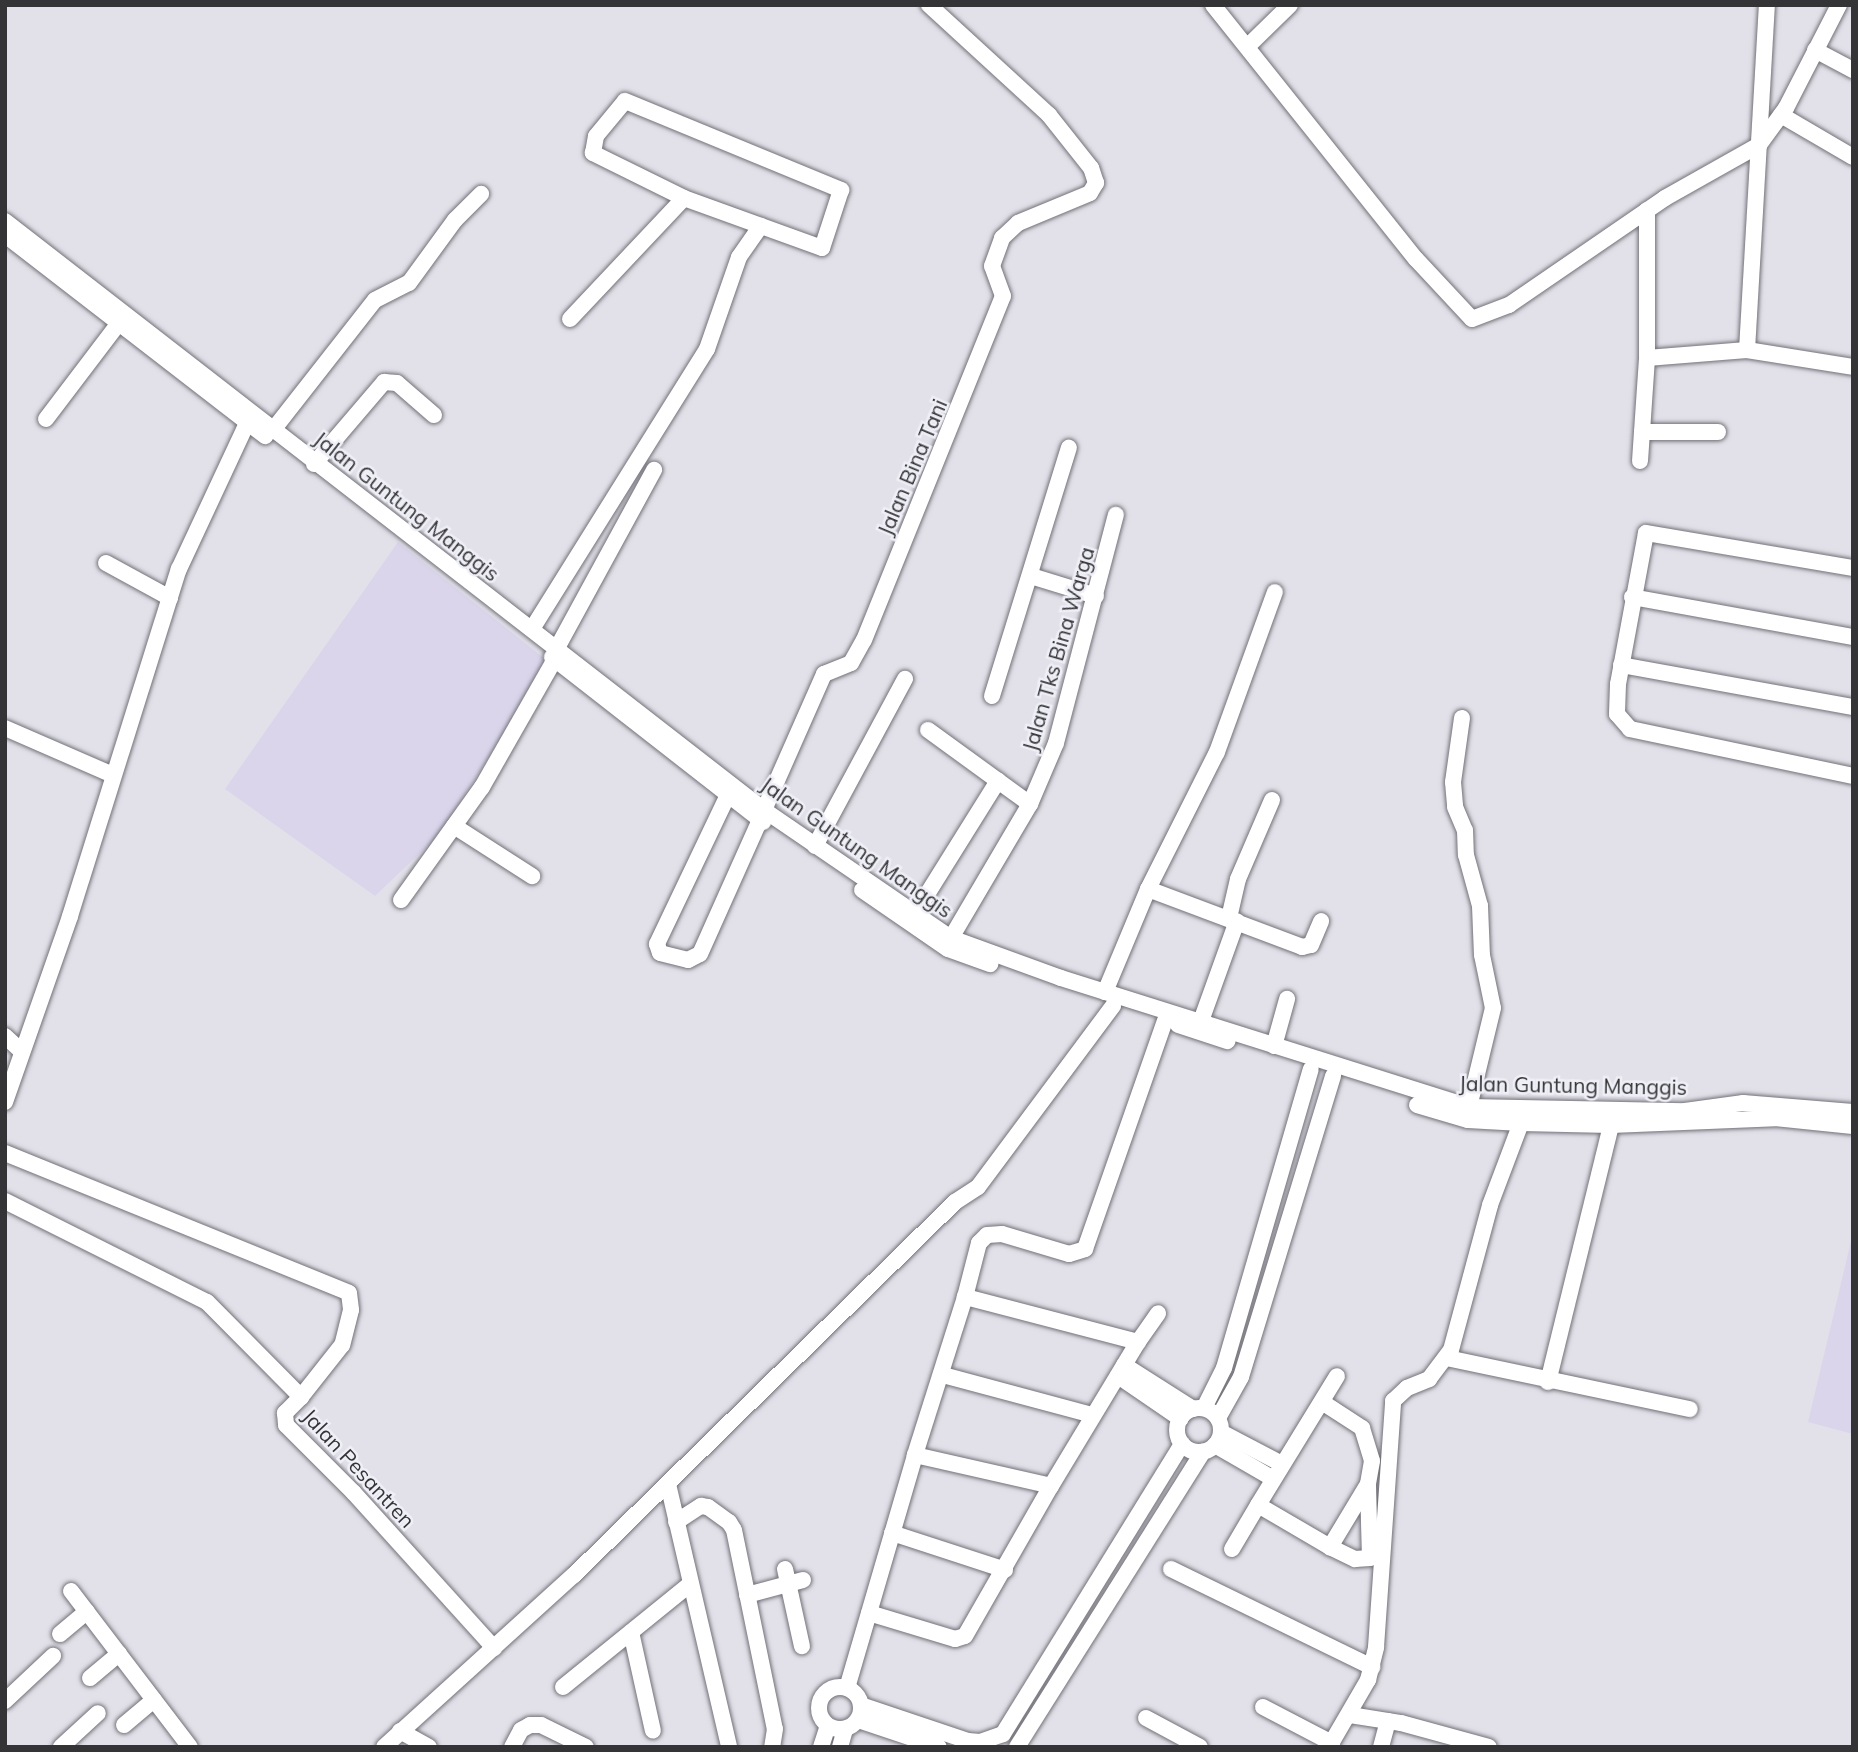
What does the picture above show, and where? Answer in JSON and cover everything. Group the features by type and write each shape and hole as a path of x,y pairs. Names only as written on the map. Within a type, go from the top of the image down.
{"street":[{"name":"Jalan Bina Tani","path":"727,797 657,944 660,953 688,960 700,954 824,674 851,663 868,630 1003,296 992,265 1002,238 1018,223 1090,193 1096,183 1091,168 1049,115 929,5"},
{"path":"1213,5 1416,259 1472,319 1509,304 1647,211 1759,145 1783,111 1839,5"},
{"path":"1247,47 1290,5"},
{"path":"1747,350 1767,5"},
{"path":"1815,50 1853,70"},
{"path":"625,102 843,192 821,249 761,226 684,198 593,153 596,136 625,102"},
{"path":"1783,111 1853,145"},
{"path":"1783,111 1853,157"},
{"path":"5,1102 70,916 193,531 259,426 375,300 409,283 455,220 481,194"},
{"path":"570,319 684,198"},
{"path":"1640,461 1647,358 1647,211"},
{"name":"Jalan Guntung Manggis","path":"5,221 259,426 556,653 762,815 948,949 1109,999 1201,1021 1469,1107 1685,1111 1743,1103 1853,1112"},
{"path":"532,629 707,349 739,257 761,226"},
{"name":"Jalan Guntung Manggis","path":"5,235 118,324 314,464 532,629 556,653 727,797 815,846 951,937 1166,1021 1443,1114 1521,1123 1611,1125 1775,1118 1853,1126"},
{"path":"47,419 118,324"},
{"path":"1647,358 1747,350 1853,367"},
{"path":"314,464 384,382 397,383 434,415"},
{"path":"1642,432 1718,432"},
{"path":"992,696 1069,448"},
{"path":"401,900 482,787 654,470"},
{"name":"Jalan Tks Bina Warga","path":"951,937 1030,804 1056,743 1116,515"},
{"path":"1853,568 1648,532 1642,536 1621,665 1617,714 1630,729 1853,776"},
{"path":"106,563 170,598"},
{"path":"1031,576 1096,596"},
{"path":"384,1747 494,1648 668,1484 955,1202 994,1170 1109,999 1148,889 1217,752 1275,592"},
{"path":"1632,597 1853,637"},
{"path":"1621,665 1853,707"},
{"path":"815,846 905,679"},
{"path":"1462,718 1453,782 1455,807 1465,830 1466,855 1480,906 1482,955 1493,1008 1469,1107"},
{"path":"5,728 113,775"},
{"path":"928,730 1030,804"},
{"path":"916,912 998,781"},
{"path":"1201,1021 1233,919 1238,880 1272,800"},
{"path":"454,827 532,876"},
{"path":"1148,889 1307,947 1321,921"},
{"path":"1274,1046 1287,999"},
{"path":"840,1747 855,1718 847,1688 915,1455 943,1375 979,1243 987,1235 1002,1234 1069,1254 1085,1249 1166,1021"},
{"path":"5,1035 22,1052"},
{"path":"1182,1444 1178,1434 1224,1368 1311,1069"},
{"path":"1017,1747 1214,1437 1241,1377 1333,1076"},
{"path":"1263,1707 1330,1745 1350,1715 1372,1667 1393,1402 1407,1388 1429,1379 1447,1358 1490,1205 1521,1123"},
{"path":"1548,1382 1611,1125"},
{"path":"5,1153 344,1289 351,1300 342,1345 301,1396"},
{"name":"Jalan Pesantren","path":"5,1201 199,1294 301,1396 285,1413 286,1425 354,1493 494,1648"},
{"path":"965,1297 1138,1342"},
{"path":"869,1613 960,1639 1005,1570 1092,1415 1158,1313"},
{"path":"1447,1358 1548,1382 1690,1409"},
{"path":"1121,1370 1192,1412 1214,1437 1272,1478"},
{"path":"943,1375 1092,1415"},
{"path":"1232,1549 1272,1478 1337,1376"},
{"path":"1258,1505 1355,1559 1370,1558 1368,1484 1372,1461 1362,1428 1322,1402"},
{"path":"828,1726 855,1718 933,1740 980,1742 1009,1728 1182,1444 1214,1437 1282,1464"},
{"path":"915,1455 1051,1486"},
{"path":"668,1484 729,1747"},
{"path":"1330,1547 1368,1484"},
{"path":"676,1522 701,1506 729,1522 775,1729 772,1747"},
{"path":"892,1533 1005,1570"},
{"path":"1171,1569 1372,1667"},
{"path":"747,1594 793,1578 802,1646"},
{"path":"563,1687 690,1584"},
{"path":"71,1591 190,1747"},
{"path":"60,1634 87,1611"},
{"path":"631,1632 653,1731"},
{"path":"90,1678 120,1654"},
{"path":"5,1701 54,1656"},
{"path":"828,1726 820,1713 821,1699 832,1689 847,1688"},
{"path":"124,1725 154,1700"},
{"path":"61,1747 97,1713"},
{"path":"1350,1715 1388,1721 1450,1742 1489,1747"},
{"path":"1146,1718 1200,1747"},
{"path":"1381,1747 1388,1721"},
{"path":"512,1747 521,1730 530,1725 541,1726 586,1747"},
{"path":"821,1747 828,1726"},
{"path":"400,1731 429,1747"}],"shaded area":[{"path":"398,542 549,662 439,835 375,896 225,789"},
{"path":"1853,1233 1853,1434 1808,1422"}]}
